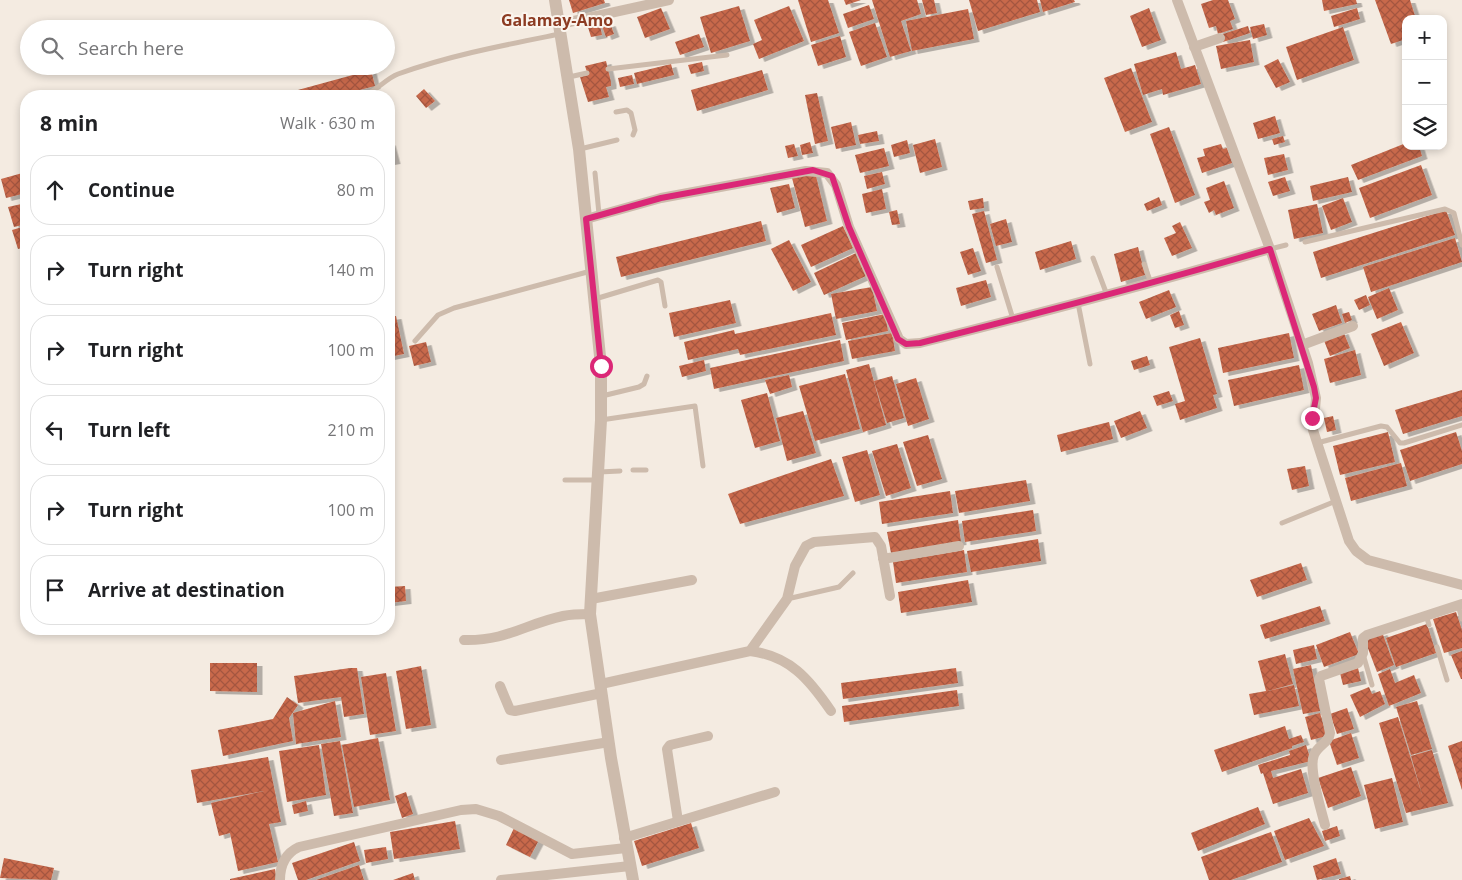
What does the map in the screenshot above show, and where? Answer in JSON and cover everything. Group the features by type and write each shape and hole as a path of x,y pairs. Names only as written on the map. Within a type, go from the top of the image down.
{"street":[{"path":"555,0 579,149 601,366 601,420 590,614 608,742 632,880"},
{"path":"561,29 669,0"},
{"path":"1180,1 1194,47 1270,249 1302,345 1316,398 1312,430 1349,541 1356,551 1368,560 1462,585"},
{"path":"1194,47 1220,38"},
{"path":"586,219 661,198 806,171 827,173 836,186 849,227 898,339 906,344 920,343 1152,284 1270,249"},
{"path":"1302,345 1352,326"},
{"path":"750,651 787,599 795,566 806,546 814,542 875,537 881,546 890,596"},
{"path":"884,559 959,546"},
{"path":"591,598 692,580"},
{"path":"1325,825 1312,765 1314,754 1330,738 1319,678 1358,663 1363,653 1362,643 1367,635 1428,620 1460,604"},
{"path":"464,640 484,640 503,637 563,616 590,614"},
{"path":"500,686 510,710 515,711 750,651 768,653 792,665 816,690 831,711"},
{"path":"678,821 667,749 670,745 708,736"},
{"path":"501,760 608,742"},
{"path":"280,880 280,869 290,851 299,847 461,810 476,809 499,816 572,854 625,843 678,821 775,792"},
{"path":"501,880 630,866"}],"lane":[{"path":"376,90 396,75 455,55 561,29"},
{"path":"608,69 727,56"},
{"path":"568,77 587,73"},
{"path":"616,112 627,110 631,113 636,130 633,135"},
{"path":"579,149 617,140"},
{"path":"595,173 599,214"},
{"path":"1305,242 1445,209 1454,213 1462,245"},
{"path":"1270,249 1286,245"},
{"path":"1093,258 1108,295"},
{"path":"1144,264 1152,284"},
{"path":"997,267 1013,320"},
{"path":"415,341 438,315 454,308 591,271"},
{"path":"594,299 658,280 661,282 665,306"},
{"path":"1078,303 1090,364"},
{"path":"601,396 639,387 644,384 647,376"},
{"path":"601,420 694,406 703,466"},
{"path":"1317,443 1381,426 1387,427 1400,443 1404,443 1462,425"},
{"path":"633,470 646,470"},
{"path":"565,480 620,471"},
{"path":"1282,522 1336,501"},
{"path":"787,599 839,586 853,573"},
{"path":"1460,604 1462,619"},
{"path":"1437,647 1447,680"},
{"path":"1363,653 1372,685"}],"building":[{"path":"569,0 604,0 605,3 573,13"},
{"path":"798,0 828,0 839,33 811,42"},
{"path":"844,0 861,0 846,5"},
{"path":"872,0 917,0 921,14 901,21 911,51 890,57"},
{"path":"922,0 934,0 937,13 926,15"},
{"path":"969,0 1037,0 1040,12 978,31"},
{"path":"1040,0 1074,0 1075,2 1043,12"},
{"path":"1213,0 1228,0 1235,19 1230,21 1233,29 1218,34 1216,26 1209,28 1201,4"},
{"path":"1322,0 1356,0 1357,4 1324,11"},
{"path":"1375,0 1410,0 1415,15 1402,15 1402,40 1391,44"},
{"path":"869,5 874,19 848,28 843,14"},
{"path":"739,6 750,41 711,53 700,17"},
{"path":"789,6 804,41 759,59 753,44 762,40 754,20"},
{"path":"661,8 670,29 645,38 637,17"},
{"path":"1149,8 1161,40 1142,47 1130,16"},
{"path":"1357,8 1360,19 1334,27 1331,16"},
{"path":"968,9 974,39 912,51 906,21"},
{"path":"599,21 602,35 591,37 587,24"},
{"path":"610,23 614,34 606,37 602,26"},
{"path":"875,23 887,57 861,66 849,32"},
{"path":"1264,24 1267,35 1253,39 1250,27"},
{"path":"1248,26 1250,33 1223,42 1220,35"},
{"path":"1343,27 1354,60 1297,80 1286,47"},
{"path":"699,34 704,47 680,55 675,42"},
{"path":"840,36 846,57 818,66 811,45"},
{"path":"1250,40 1254,62 1221,69 1216,46"},
{"path":"1176,52 1181,69 1195,65 1201,84 1163,95 1162,89 1143,95 1134,64"},
{"path":"1278,59 1290,82 1276,88 1264,66"},
{"path":"606,61 611,82 611,86 606,87 609,97 588,102 580,77 588,75 585,66"},
{"path":"702,62 704,71 691,74 688,65"},
{"path":"671,64 674,75 637,84 634,73"},
{"path":"1131,68 1152,122 1125,132 1104,78"},
{"path":"762,70 768,90 697,111 691,90"},
{"path":"353,75 372,75 375,86 359,90 298,90"},
{"path":"632,75 634,84 620,87 618,78"},
{"path":"424,89 435,101 426,108 416,96"},
{"path":"817,93 828,141 815,144 805,95"},
{"path":"1275,116 1280,133 1258,139 1253,123"},
{"path":"851,122 856,145 836,149 831,127"},
{"path":"1169,127 1195,195 1175,203 1150,134"},
{"path":"877,131 879,141 860,144 858,135"},
{"path":"1283,136 1285,142 1274,145 1272,139"},
{"path":"935,139 942,167 920,173 913,145"},
{"path":"907,140 910,153 894,157 891,145"},
{"path":"810,142 813,153 802,155 800,145"},
{"path":"794,144 798,156 788,158 785,146"},
{"path":"1221,144 1223,149 1227,148 1232,163 1202,173 1197,158 1205,156 1203,149"},
{"path":"1402,145 1402,150 1420,150 1422,156 1358,180 1351,165"},
{"path":"884,148 889,166 860,173 855,155"},
{"path":"1284,154 1288,170 1268,175 1264,158"},
{"path":"1421,165 1432,195 1370,218 1359,188"},
{"path":"815,172 827,221 805,227 792,178"},
{"path":"882,172 885,184 867,189 864,176"},
{"path":"20,174 20,194 6,198 1,179"},
{"path":"1285,177 1290,191 1273,196 1268,182"},
{"path":"1348,177 1352,192 1313,201 1310,186"},
{"path":"1224,181 1234,208 1216,215 1214,210 1209,213 1204,202 1210,200 1206,188"},
{"path":"789,184 795,208 777,213 770,188"},
{"path":"882,189 886,209 866,213 862,194"},
{"path":"1159,197 1162,205 1147,211 1144,204"},
{"path":"983,198 984,208 970,210 968,201"},
{"path":"1343,198 1352,222 1331,230 1322,206"},
{"path":"20,204 20,226 14,227 8,207"},
{"path":"1317,204 1323,233 1294,239 1288,210"},
{"path":"897,210 900,224 892,225 889,212"},
{"path":"1446,210 1455,235 1321,278 1313,252"},
{"path":"984,211 997,260 986,263 972,214"},
{"path":"1006,219 1012,242 996,246 990,224"},
{"path":"761,221 766,241 621,277 616,257"},
{"path":"1180,222 1192,248 1172,256 1164,238 1176,233 1172,226"},
{"path":"843,226 853,248 811,267 801,245"},
{"path":"20,228 20,248 18,249 12,230"},
{"path":"1455,238 1462,262 1371,292 1363,267"},
{"path":"789,240 811,282 793,291 771,249"},
{"path":"1071,241 1076,259 1040,270 1035,252"},
{"path":"1138,247 1145,275 1121,282 1114,254"},
{"path":"973,248 981,271 968,275 960,252"},
{"path":"856,253 866,276 824,295 814,273"},
{"path":"986,280 991,297 961,306 956,288"},
{"path":"872,287 877,311 836,319 831,294"},
{"path":"1389,288 1398,310 1377,319 1368,297"},
{"path":"1169,290 1176,307 1146,319 1139,302"},
{"path":"1366,295 1370,305 1359,310 1354,300"},
{"path":"730,300 736,323 674,337 669,313"},
{"path":"1336,305 1342,323 1319,331 1312,314"},
{"path":"1179,311 1184,325 1175,328 1170,315"},
{"path":"1349,312 1352,320 1345,323 1342,314"},
{"path":"831,313 836,335 740,355 738,349 688,360 684,342 734,330 735,334"},
{"path":"885,314 888,331 846,340 842,323"},
{"path":"395,316 404,354 395,356"},
{"path":"1401,322 1414,353 1384,366 1371,334"},
{"path":"1343,331 1350,348 1330,356 1323,338"},
{"path":"892,333 895,351 852,359 848,341"},
{"path":"1289,333 1294,358 1223,373 1218,348"},
{"path":"1200,338 1217,394 1213,395 1217,408 1180,420 1175,404 1185,401 1169,347"},
{"path":"840,340 844,361 714,389 710,368"},
{"path":"426,342 431,362 414,366 409,346"},
{"path":"1355,350 1361,375 1330,383 1324,359"},
{"path":"1147,356 1150,365 1134,370 1131,361"},
{"path":"704,360 706,371 682,377 679,366"},
{"path":"869,364 886,425 863,432 846,370"},
{"path":"1299,365 1304,390 1234,406 1228,380"},
{"path":"845,374 860,429 815,441 799,386"},
{"path":"789,375 792,387 770,394 765,380"},
{"path":"892,376 904,418 887,423 874,381"},
{"path":"916,378 929,419 908,426 896,384"},
{"path":"1462,390 1462,416 1403,434 1395,410"},
{"path":"1169,391 1173,401 1157,406 1153,396"},
{"path":"767,393 780,441 755,448 741,400"},
{"path":"803,411 816,453 787,461 776,418"},
{"path":"1140,411 1147,428 1121,438 1114,421"},
{"path":"1333,416 1336,430 1327,432 1324,418"},
{"path":"1109,422 1113,439 1061,452 1057,435"},
{"path":"1388,432 1395,462 1340,475 1333,446"},
{"path":"1456,432 1462,451 1462,464 1410,481 1400,450"},
{"path":"928,435 942,479 917,486 903,442"},
{"path":"897,444 911,488 886,496 872,451"},
{"path":"867,450 880,495 855,502 842,457"},
{"path":"831,459 844,496 740,524 728,494"},
{"path":"1401,463 1407,486 1351,501 1345,478"},
{"path":"1305,466 1309,486 1292,490 1287,469"},
{"path":"1026,480 1030,501 959,513 955,491"},
{"path":"950,491 953,513 882,524 879,502"},
{"path":"1033,510 1036,531 965,542 962,521"},
{"path":"958,520 961,542 891,553 887,532"},
{"path":"1038,539 1041,561 971,572 967,551"},
{"path":"964,550 967,572 896,583 893,562"},
{"path":"1301,563 1307,580 1257,597 1250,580"},
{"path":"968,580 972,602 901,613 898,592"},
{"path":"405,586 406,601 395,602 395,587"},
{"path":"1320,606 1325,621 1265,639 1260,625"},
{"path":"1456,612 1462,630 1462,648 1444,653 1433,619"},
{"path":"1427,624 1436,653 1396,667 1386,638"},
{"path":"1350,632 1359,654 1324,667 1316,645"},
{"path":"1382,632 1394,665 1377,672 1364,638"},
{"path":"1314,645 1317,659 1296,664 1293,650"},
{"path":"1462,651 1462,679 1461,679 1451,655"},
{"path":"1285,654 1293,684 1268,691 1294,685 1299,706 1254,715 1249,694 1266,691 1258,661"},
{"path":"210,663 257,663 257,692 210,691"},
{"path":"1311,665 1320,711 1303,714 1293,669"},
{"path":"421,666 431,725 406,729 396,671"},
{"path":"357,668 364,714 344,717 341,697 298,703 294,676"},
{"path":"956,668 958,683 843,699 841,683"},
{"path":"1358,668 1361,681 1343,685 1340,673"},
{"path":"1390,669 1395,683 1414,675 1421,693 1389,706 1378,674"},
{"path":"386,673 396,731 370,735 361,677"},
{"path":"1369,687 1372,694 1380,691 1385,704 1360,717 1350,695"},
{"path":"957,690 959,706 844,722 842,706"},
{"path":"287,697 298,705 289,718 293,741 223,756 218,730 273,719"},
{"path":"335,701 341,737 296,744 293,713"},
{"path":"1417,701 1432,749 1411,755 1396,707"},
{"path":"1347,708 1354,729 1337,734 1330,714"},
{"path":"1320,713 1327,736 1311,740 1305,717"},
{"path":"1398,717 1423,798 1411,756 1432,750 1448,803 1406,813 1379,723"},
{"path":"1285,726 1289,739 1301,735 1304,742 1292,746 1292,748 1222,772 1214,750"},
{"path":"1351,733 1359,758 1337,765 1329,741"},
{"path":"378,738 390,800 354,807 342,745"},
{"path":"340,741 353,813 334,816 321,744"},
{"path":"1462,741 1462,790 1448,746"},
{"path":"319,745 326,795 287,802 279,751"},
{"path":"1306,745 1311,761 1271,771 1273,778 1301,769 1308,793 1273,804 1263,773 1261,774 1258,765 1290,755 1289,751"},
{"path":"268,757 281,822 269,824 278,862 238,871 230,833 219,836 211,803 264,791 197,803 191,770"},
{"path":"1351,767 1361,796 1328,808 1318,778"},
{"path":"1392,778 1403,822 1375,829 1364,785"},
{"path":"406,792 413,814 402,818 395,796"},
{"path":"306,801 308,811 294,814 292,805"},
{"path":"1258,807 1265,824 1198,851 1191,833"},
{"path":"1309,818 1324,846 1285,860 1274,831"},
{"path":"455,821 460,849 394,859 390,832"},
{"path":"691,823 699,848 642,866 634,841"},
{"path":"1337,826 1340,836 1325,841 1322,831"},
{"path":"514,828 539,840 530,857 506,845"},
{"path":"1271,832 1282,862 1231,880 1209,880 1201,857"},
{"path":"354,842 360,861 306,880 298,880 292,863"},
{"path":"386,847 388,859 366,863 364,850"},
{"path":"4,858 54,868 51,880 0,878"},
{"path":"1336,858 1341,874 1317,880 1313,866"},
{"path":"359,865 364,880 316,880"},
{"path":"275,869 277,880 230,880 230,879"},
{"path":"413,873 415,880 393,880"},
{"path":"1350,876 1351,880 1339,880 1339,879"}],"district":[{"name":"Galamay-Amo","path":"557,20"}],"route":[{"path":"601,366 586,219 661,198 813,170 832,176 849,227 898,339 906,344 920,343 1152,284 1270,249 1308,363 1314,387 1316,398 1312,418"}]}
